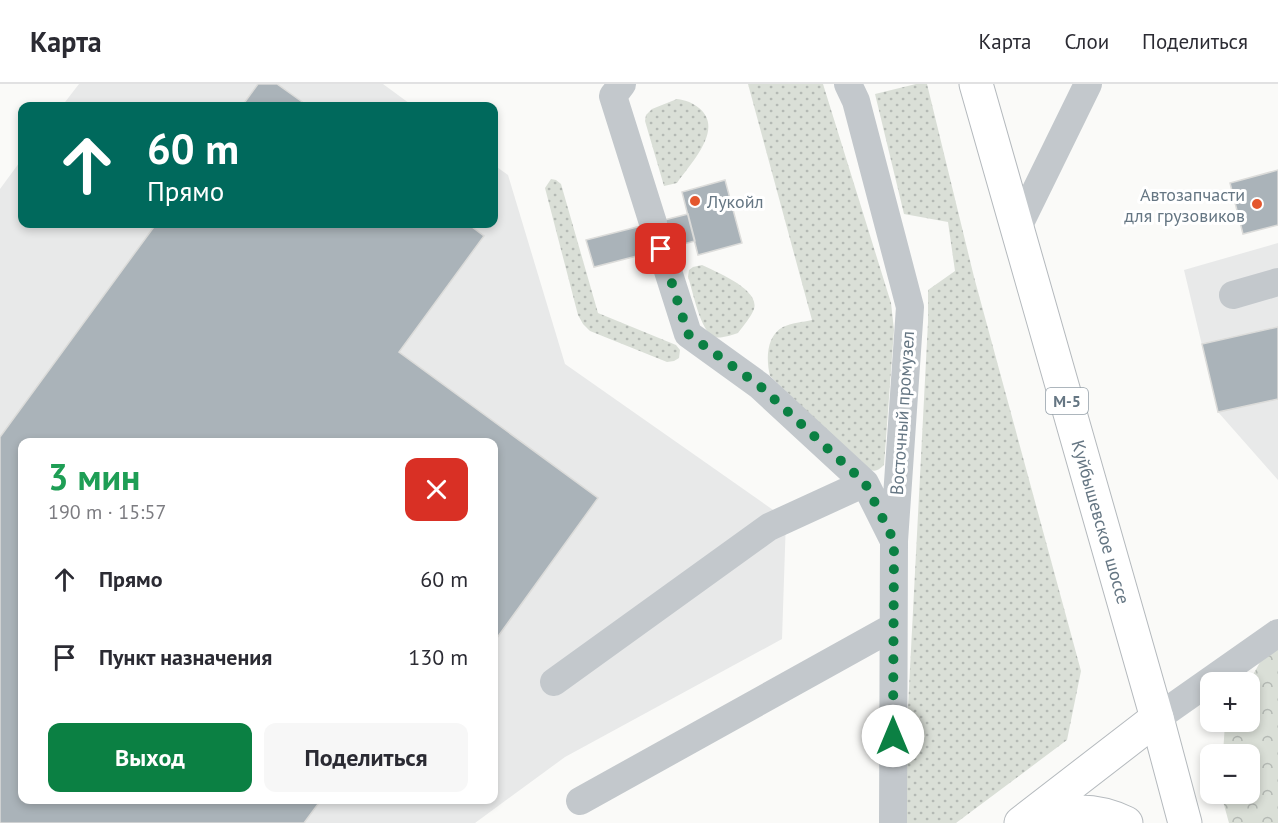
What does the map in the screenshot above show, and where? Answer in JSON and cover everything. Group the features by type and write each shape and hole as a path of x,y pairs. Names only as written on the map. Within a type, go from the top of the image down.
{"main road":[{"name":"Куйбышевское шоссе","path":"976,84 1185,823"},
{"path":"1020,823 1157,718"},
{"path":"1031,823 1047,817 1079,811 1108,814 1126,823"}],"street":[{"path":"622,84 613,96 688,334 760,386 865,483 894,541"},
{"name":"Восточный промузел","path":"848,84 856,101 910,307 894,541 893,823"},
{"path":"1017,229 1088,84"},
{"path":"1233,296 1278,282"},
{"path":"554,682 769,527 865,483"},
{"path":"579,801 893,627"},
{"path":"1157,718 1278,633"}],"shaded area":[{"path":"79,84 383,84 408,102 65,102"},
{"path":"18,164 18,228 498,228 498,168 508,175 565,364 786,519 782,639 565,757 475,823 0,823 0,189"},
{"path":"1278,243 1278,480 1218,412 1184,270"}],"green space":[{"path":"748,84 823,84 891,303 894,330 884,465 877,470 866,468 770,376 768,356 773,336 783,327 812,320"},
{"path":"916,84 927,84 974,277 1081,671 1067,740 956,823 902,823 928,290 955,271 948,222 904,214 875,94"},
{"path":"677,99 694,105 706,116 707,136 697,156 677,183 664,186 645,121 646,115 652,109"},
{"path":"551,179 561,184 598,313 676,345 680,350 679,358 667,362 590,331 583,324 578,315 545,188"},
{"path":"702,265 736,282 744,288 754,302 754,309 738,333 714,337 705,327 688,277 689,270"},
{"path":"1278,635 1278,823 1229,823 1224,804 1260,804 1260,744 1224,744 1224,732 1260,732 1260,672 1255,672 1274,637"}],"building":[{"path":"258,84 277,84 302,102 245,102"},
{"name":"Автозапчасти для грузовиков","path":"1278,170 1278,225 1243,234 1230,183"},
{"path":"725,180 742,243 698,255 682,192"},
{"path":"688,214 695,241 594,267 586,240"},
{"path":"153,228 473,228 484,236 399,352 598,498 498,636 498,438 18,438 18,804 318,804 304,823 0,823 0,437"},
{"path":"1278,327 1278,399 1218,412 1202,344"}],"place":[{"name":"Лукойл","path":"695,201"},
{"name":"Автозапчасти для грузовиков","path":"1257,204"}],"route":[{"path":"661,249 688,334 760,386 865,483 894,541 893,736"}]}
